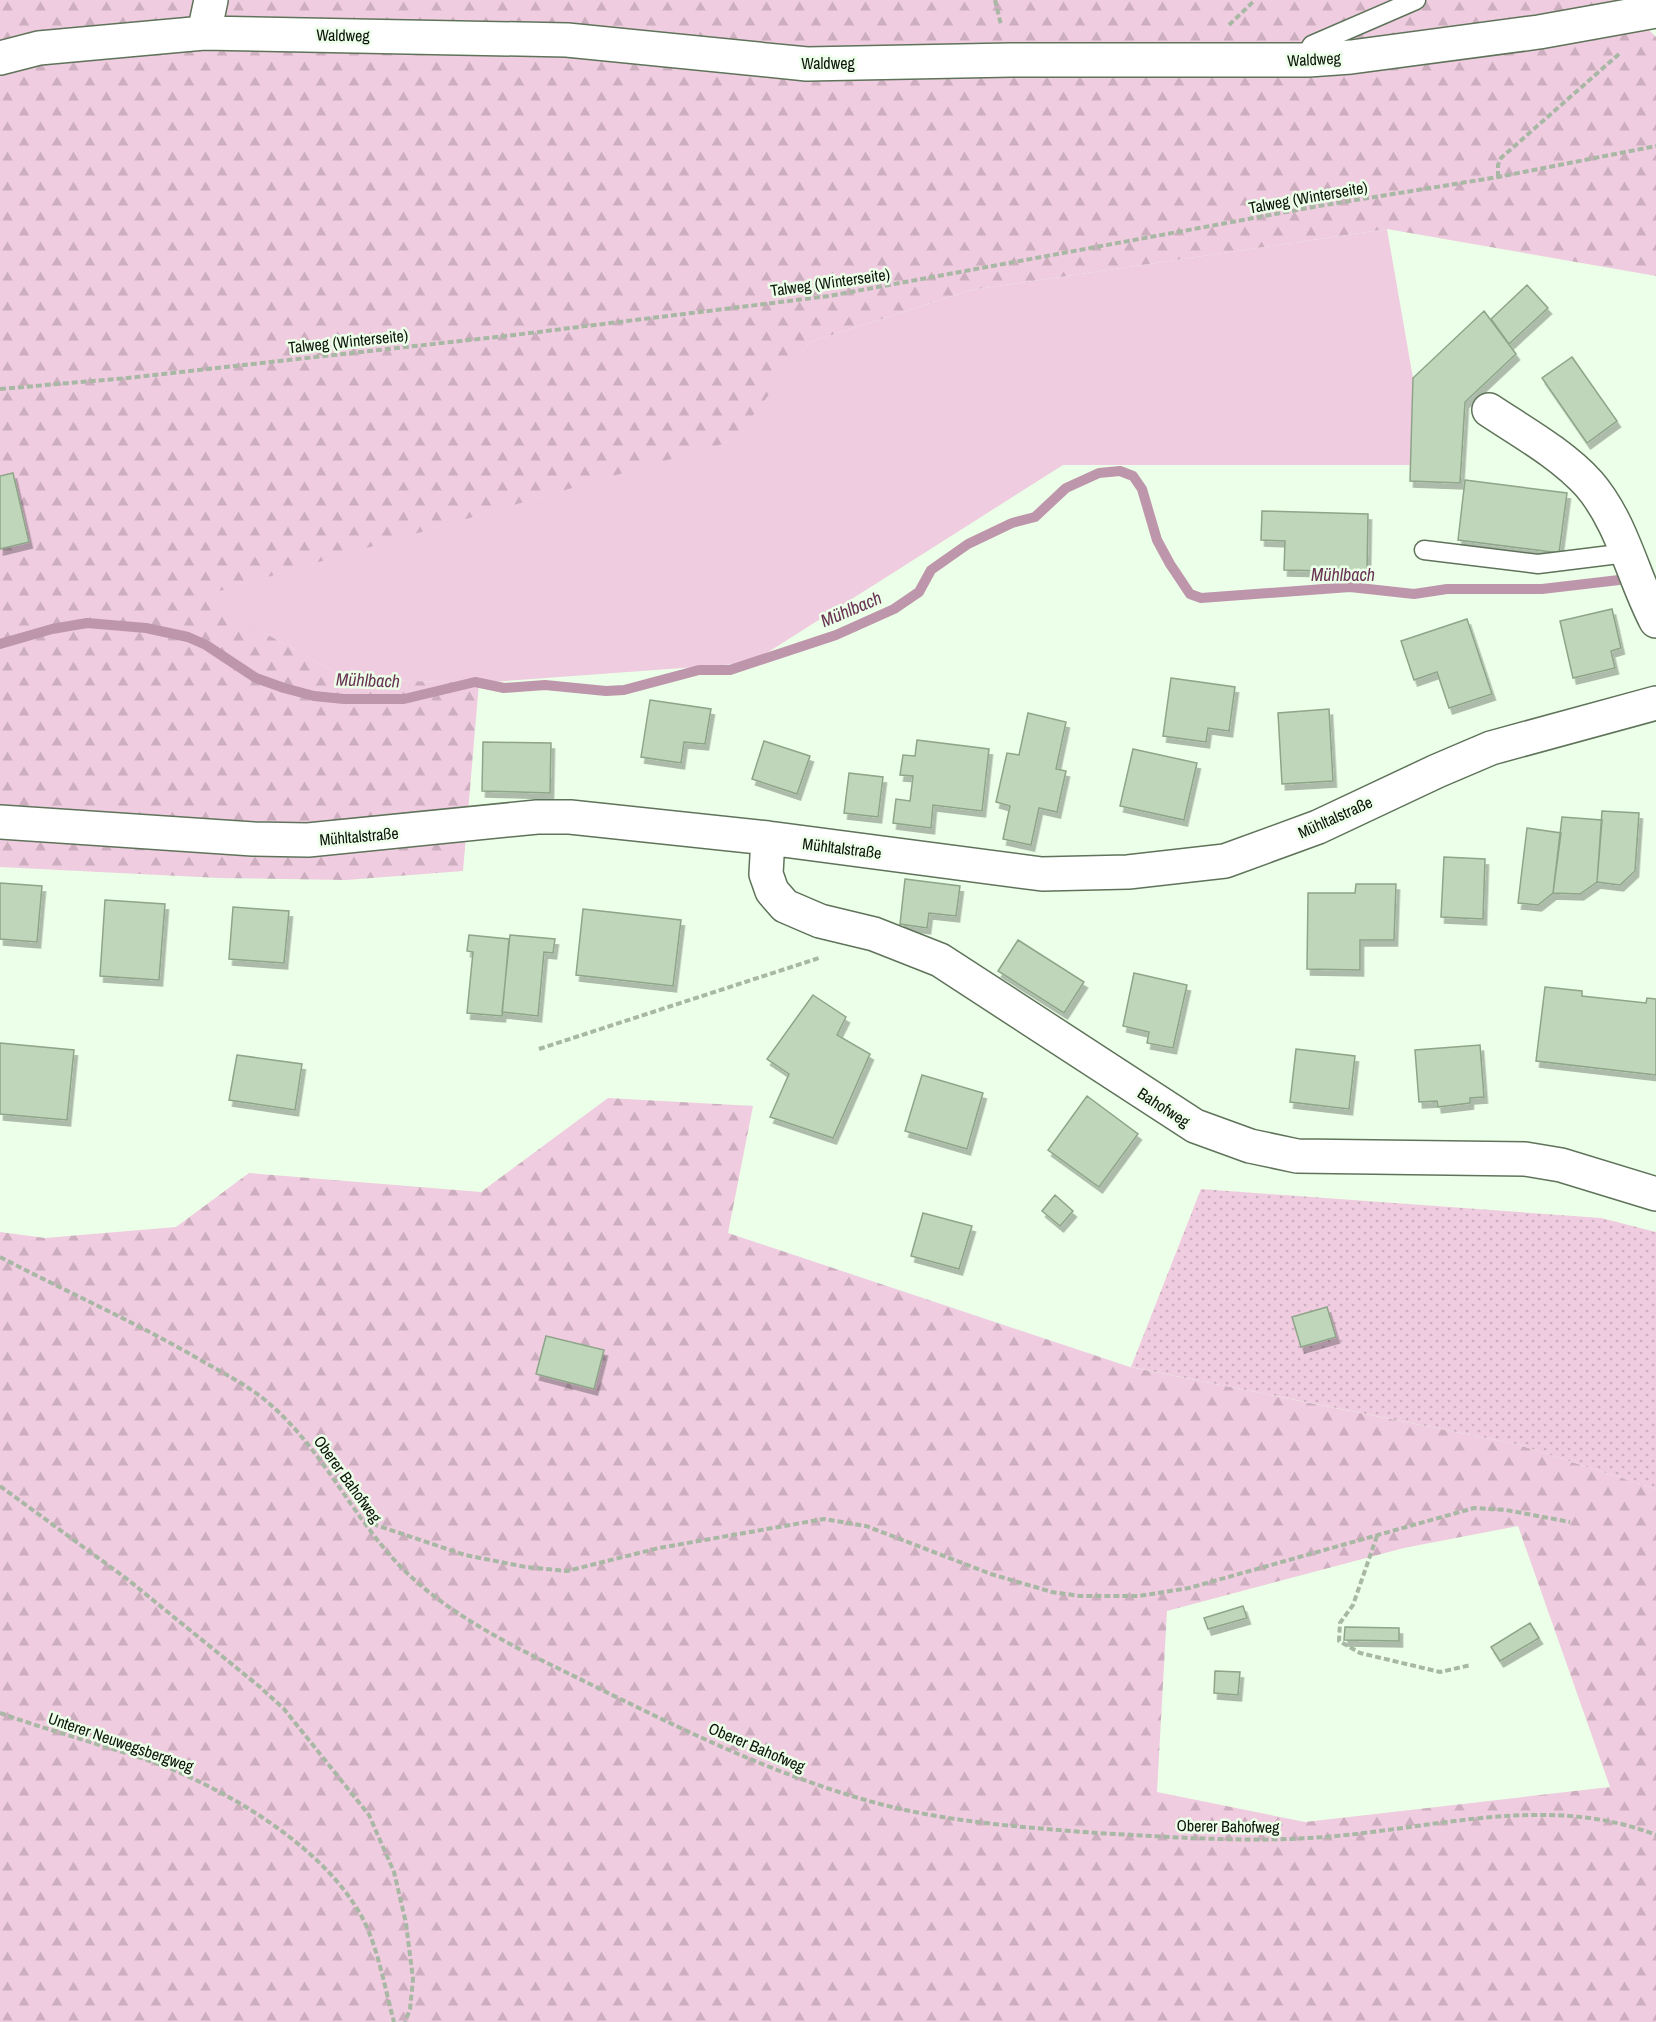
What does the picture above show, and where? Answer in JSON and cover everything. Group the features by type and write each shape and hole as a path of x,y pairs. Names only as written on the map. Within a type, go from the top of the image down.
{"street":[{"path":"204,33 211,0"},
{"name":"Waldweg","path":"0,58 39,48 204,33 567,40 807,64 1011,60 1308,60 1351,57 1539,32 1647,12"},
{"path":"1489,410 1553,453 1589,484 1600,500 1627,553 1656,621"},
{"name":"Mühltalstraße","path":"0,822 253,839 308,840 527,818 570,817 768,838 1042,874 1128,872 1225,861 1317,827 1491,748 1656,703"},
{"name":"Bahofweg","path":"768,838 766,874 772,891 785,906 820,921 885,938 940,960 1051,1030 1167,1111 1210,1133 1250,1146 1297,1156 1525,1159 1560,1166 1656,1194"}],"lane":[{"path":"1308,60 1312,45 1416,0"},
{"path":"1424,550 1538,564 1627,553"}],"path":[{"path":"1498,177 1498,165 1501,158 1632,42 1647,12"},
{"name":"Talweg (Winterseite)","path":"0,389 127,378 502,336 829,296 1319,206 1498,177 1656,146"},
{"path":"539,1049 822,957"},
{"name":"Oberer Bahofweg","path":"0,1257 242,1382 266,1401 306,1440 363,1521 410,1575 459,1612 506,1640 634,1706 811,1783 868,1801 970,1823 1166,1837 1314,1838 1466,1820 1543,1815 1583,1816 1611,1820 1656,1835"},
{"path":"0,1486 61,1528 260,1687 284,1709 369,1815 394,1872 406,1923 412,1979 410,2009 405,2022"},
{"path":"363,1521 465,1555 526,1567 567,1571 659,1548 824,1519 866,1526 1035,1589 1105,1597 1161,1594 1189,1588 1378,1536 1458,1511 1487,1507 1570,1522"},
{"path":"1378,1536 1353,1605 1340,1623 1339,1641 1360,1653 1440,1672 1471,1665"},
{"name":"Unterer Neuwegsbergweg","path":"0,1713 162,1766 222,1795 301,1845 324,1868 364,1921 394,2022"}],"green space":[{"path":"0,0 1625,0 1626,7 1656,37 1656,276 1387,229 971,290 810,342 733,441 199,597 348,679 479,683 463,871 346,880 219,878 0,867"},
{"path":"1387,229 1413,378 1411,465 1063,465 751,663 479,683 348,679 198,597 732,441 810,342 971,290"},
{"path":"608,1098 753,1106 728,1233 1130,1367 1516,1444 1656,1489 1656,2022 0,2022 0,1232 45,1238 176,1227 249,1173 481,1192","holes":["1518,1526 1610,1787 1305,1822 1157,1792 1167,1611 1404,1548"]},
{"path":"1201,1189 1601,1218 1656,1232 1656,1489 1516,1444 1131,1367"}],"building":[{"path":"1527,285 1548,308 1509,344 1491,319"},
{"path":"1484,311 1516,354 1465,402 1460,483 1410,481 1413,378"},
{"path":"1572,357 1617,421 1587,443 1542,378"},
{"path":"13,473 29,542 0,549 0,476"},
{"path":"1465,480 1567,493 1559,553 1458,540"},
{"path":"1262,511 1368,514 1367,572 1284,570 1285,541 1261,540"},
{"path":"1612,609 1621,648 1611,651 1615,668 1573,678 1560,621"},
{"path":"1467,619 1492,694 1449,708 1437,672 1414,680 1401,641"},
{"path":"1171,678 1235,687 1229,731 1208,728 1206,742 1163,736"},
{"path":"650,700 711,709 705,744 684,742 681,763 641,757"},
{"path":"1329,709 1333,781 1282,784 1278,713"},
{"path":"1028,713 1066,722 1056,769 1066,771 1057,812 1039,808 1031,845 1003,839 1010,806 996,802 1007,753 1019,755"},
{"path":"917,740 989,749 982,811 933,805 931,828 893,823 896,799 910,801 913,776 900,775 903,755 915,756"},
{"path":"764,741 810,756 797,794 752,779"},
{"path":"483,742 551,743 550,793 482,791"},
{"path":"1133,749 1197,763 1184,820 1120,806"},
{"path":"849,773 883,777 878,817 844,813"},
{"path":"1602,811 1639,813 1635,871 1620,885 1597,882"},
{"path":"1562,817 1602,820 1597,882 1580,894 1553,893"},
{"path":"1527,828 1561,833 1553,893 1538,905 1518,903"},
{"path":"1444,857 1485,859 1483,919 1441,917"},
{"path":"905,879 960,886 956,916 929,913 927,928 900,924"},
{"path":"0,883 42,886 37,942 0,939"},
{"path":"1356,884 1396,884 1394,940 1360,940 1360,970 1307,969 1308,893 1355,893"},
{"path":"105,900 165,904 159,980 100,976"},
{"path":"233,907 289,911 284,963 229,959"},
{"path":"583,909 681,920 673,986 576,975"},
{"path":"469,935 509,939 502,1016 467,1013 473,952 467,951"},
{"path":"510,935 555,939 553,953 544,952 538,1016 502,1012"},
{"path":"1018,940 1084,982 1064,1013 998,971"},
{"path":"1134,973 1187,985 1173,1048 1147,1043 1149,1032 1123,1026"},
{"path":"1545,987 1582,991 1582,996 1646,1003 1647,998 1656,999 1656,1075 1536,1061"},
{"path":"813,995 846,1017 837,1035 870,1054 833,1138 770,1117 789,1074 767,1059"},
{"path":"0,1043 74,1050 67,1120 0,1114"},
{"path":"1480,1045 1484,1097 1470,1098 1470,1103 1438,1107 1437,1101 1419,1102 1415,1050"},
{"path":"1296,1049 1355,1056 1349,1109 1290,1102"},
{"path":"237,1055 302,1064 295,1110 229,1100"},
{"path":"922,1075 983,1093 967,1149 905,1131"},
{"path":"1087,1096 1138,1134 1099,1187 1048,1150"},
{"path":"1055,1195 1073,1211 1060,1226 1042,1211"},
{"path":"923,1213 972,1226 959,1269 911,1256"},
{"path":"1327,1307 1336,1337 1301,1347 1292,1317"},
{"path":"546,1336 604,1350 594,1389 536,1374"},
{"path":"1243,1606 1247,1618 1208,1629 1204,1618"},
{"path":"1530,1623 1539,1638 1500,1661 1491,1647"},
{"path":"1345,1627 1399,1628 1399,1641 1344,1640"},
{"path":"1215,1671 1240,1672 1238,1695 1214,1693"}],"waterway":[{"name":"Mühlbach","path":"0,644 52,629 87,623 146,628 188,637 206,645 256,678 314,696 344,699 404,699 475,682 504,688 545,685 606,691 624,690 699,670 730,670 836,635 894,609 919,592 931,570 968,544 1012,523 1035,517 1066,488 1099,473 1120,471 1133,476 1142,489 1157,540 1190,594 1201,598 1350,587 1414,594 1447,589 1542,589 1619,580"}]}
